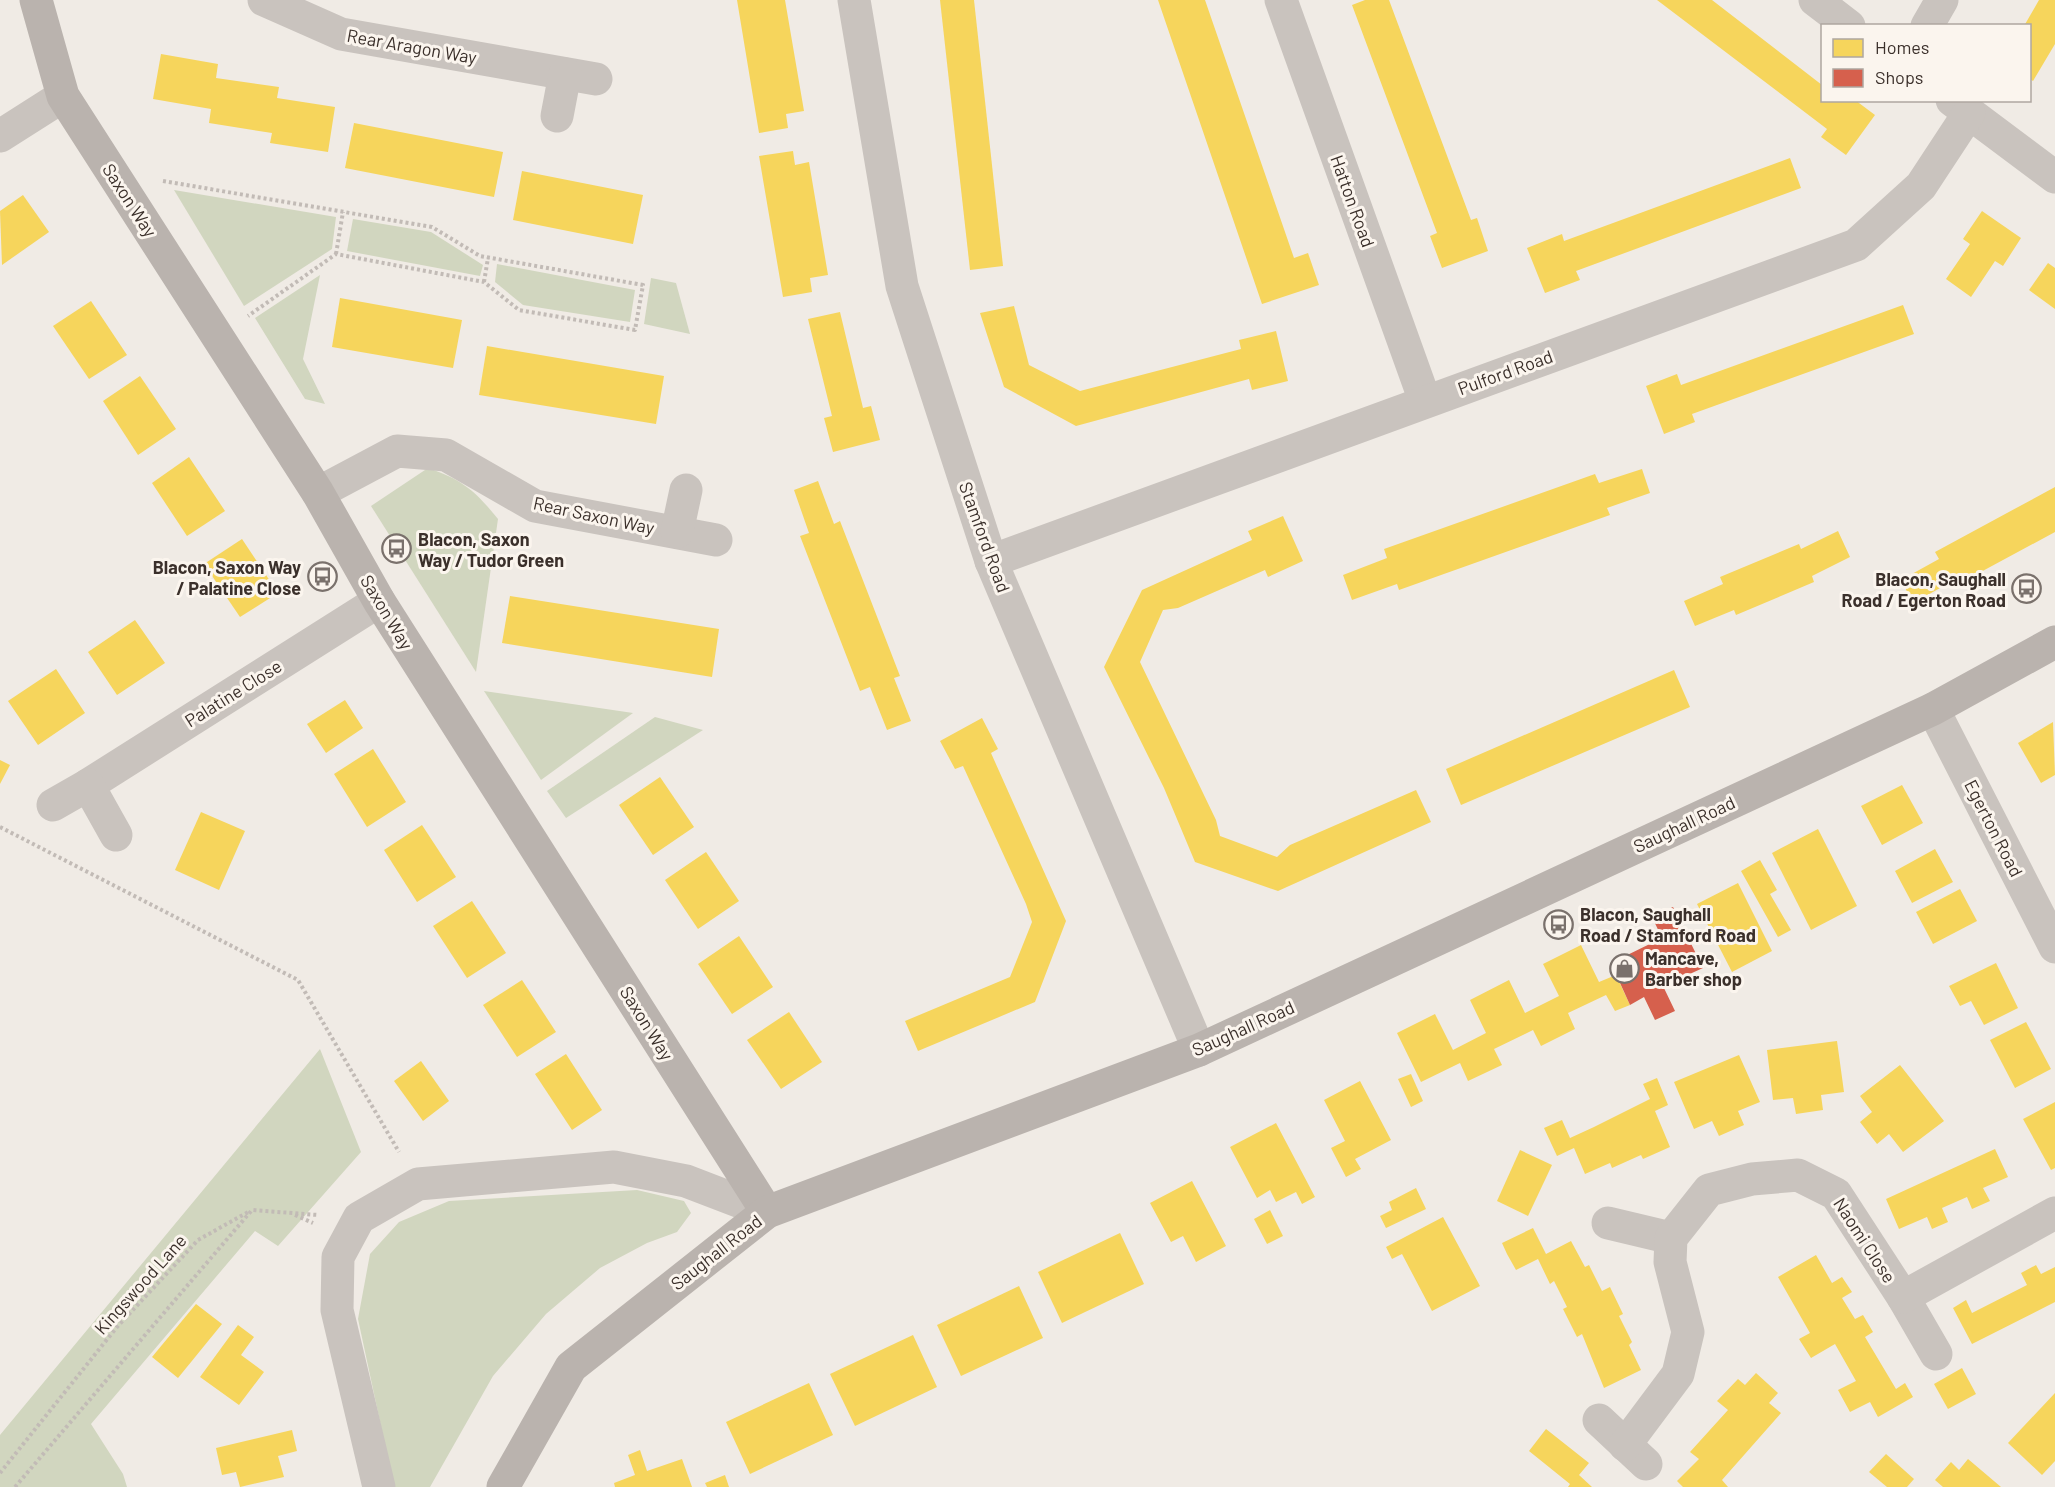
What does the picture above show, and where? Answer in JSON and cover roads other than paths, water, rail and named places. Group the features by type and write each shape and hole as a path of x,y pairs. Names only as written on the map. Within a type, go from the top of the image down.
{"street":[{"name":"Saxon Way","path":"36,0 63,96 318,493 379,601 767,1212"},
{"name":"Rear Aragon Way","path":"264,0 341,34 580,77 557,116"},
{"name":"Stamford Road","path":"854,0 902,286 991,561 1198,1050"},
{"name":"Hatton Road","path":"1281,0 1425,401"},
{"path":"1815,0 1847,24"},
{"path":"1928,24 1942,0"},
{"path":"0,136 63,96"},
{"path":"1960,107 2054,175"},
{"name":"Pulford Road","path":"991,561 1856,245 1922,186 1960,107"},
{"name":"Rear Saxon Way","path":"318,493 397,451 446,455 535,506 716,540"},
{"name":"Rear Saxon Way","path":"677,532 686,490"},
{"name":"Palatine Close","path":"53,805 379,601"},
{"name":"Saughall Road","path":"503,1487 571,1367 767,1212 1198,1050 1933,709 2055,642"},
{"name":"Egerton Road","path":"1933,709 2055,947"},
{"path":"88,785 116,835"},
{"path":"379,1487 337,1310 338,1257 354,1227 418,1184 614,1167 686,1181 767,1212"},
{"name":"Naomi Close","path":"1671,1238 1709,1190 1752,1179 1798,1175 1836,1194 1936,1354"},
{"name":"Naomi Close","path":"1903,1298 2055,1213"},
{"path":"1599,1420 1635,1454 1678,1374 1688,1332 1670,1262 1671,1238 1608,1223"}],"place":[{"name":"Blacon, Saxon Way / Tudor Green","path":"397,549"},
{"name":"Blacon, Saxon Way / Palatine Close","path":"322,577"},
{"name":"Blacon, Saughall Road / Egerton Road","path":"2027,589"},
{"name":"Blacon, Saughall Road / Stamford Road","path":"1559,924"},
{"name":"Mancave, Barber shop","path":"1624,968"}]}
